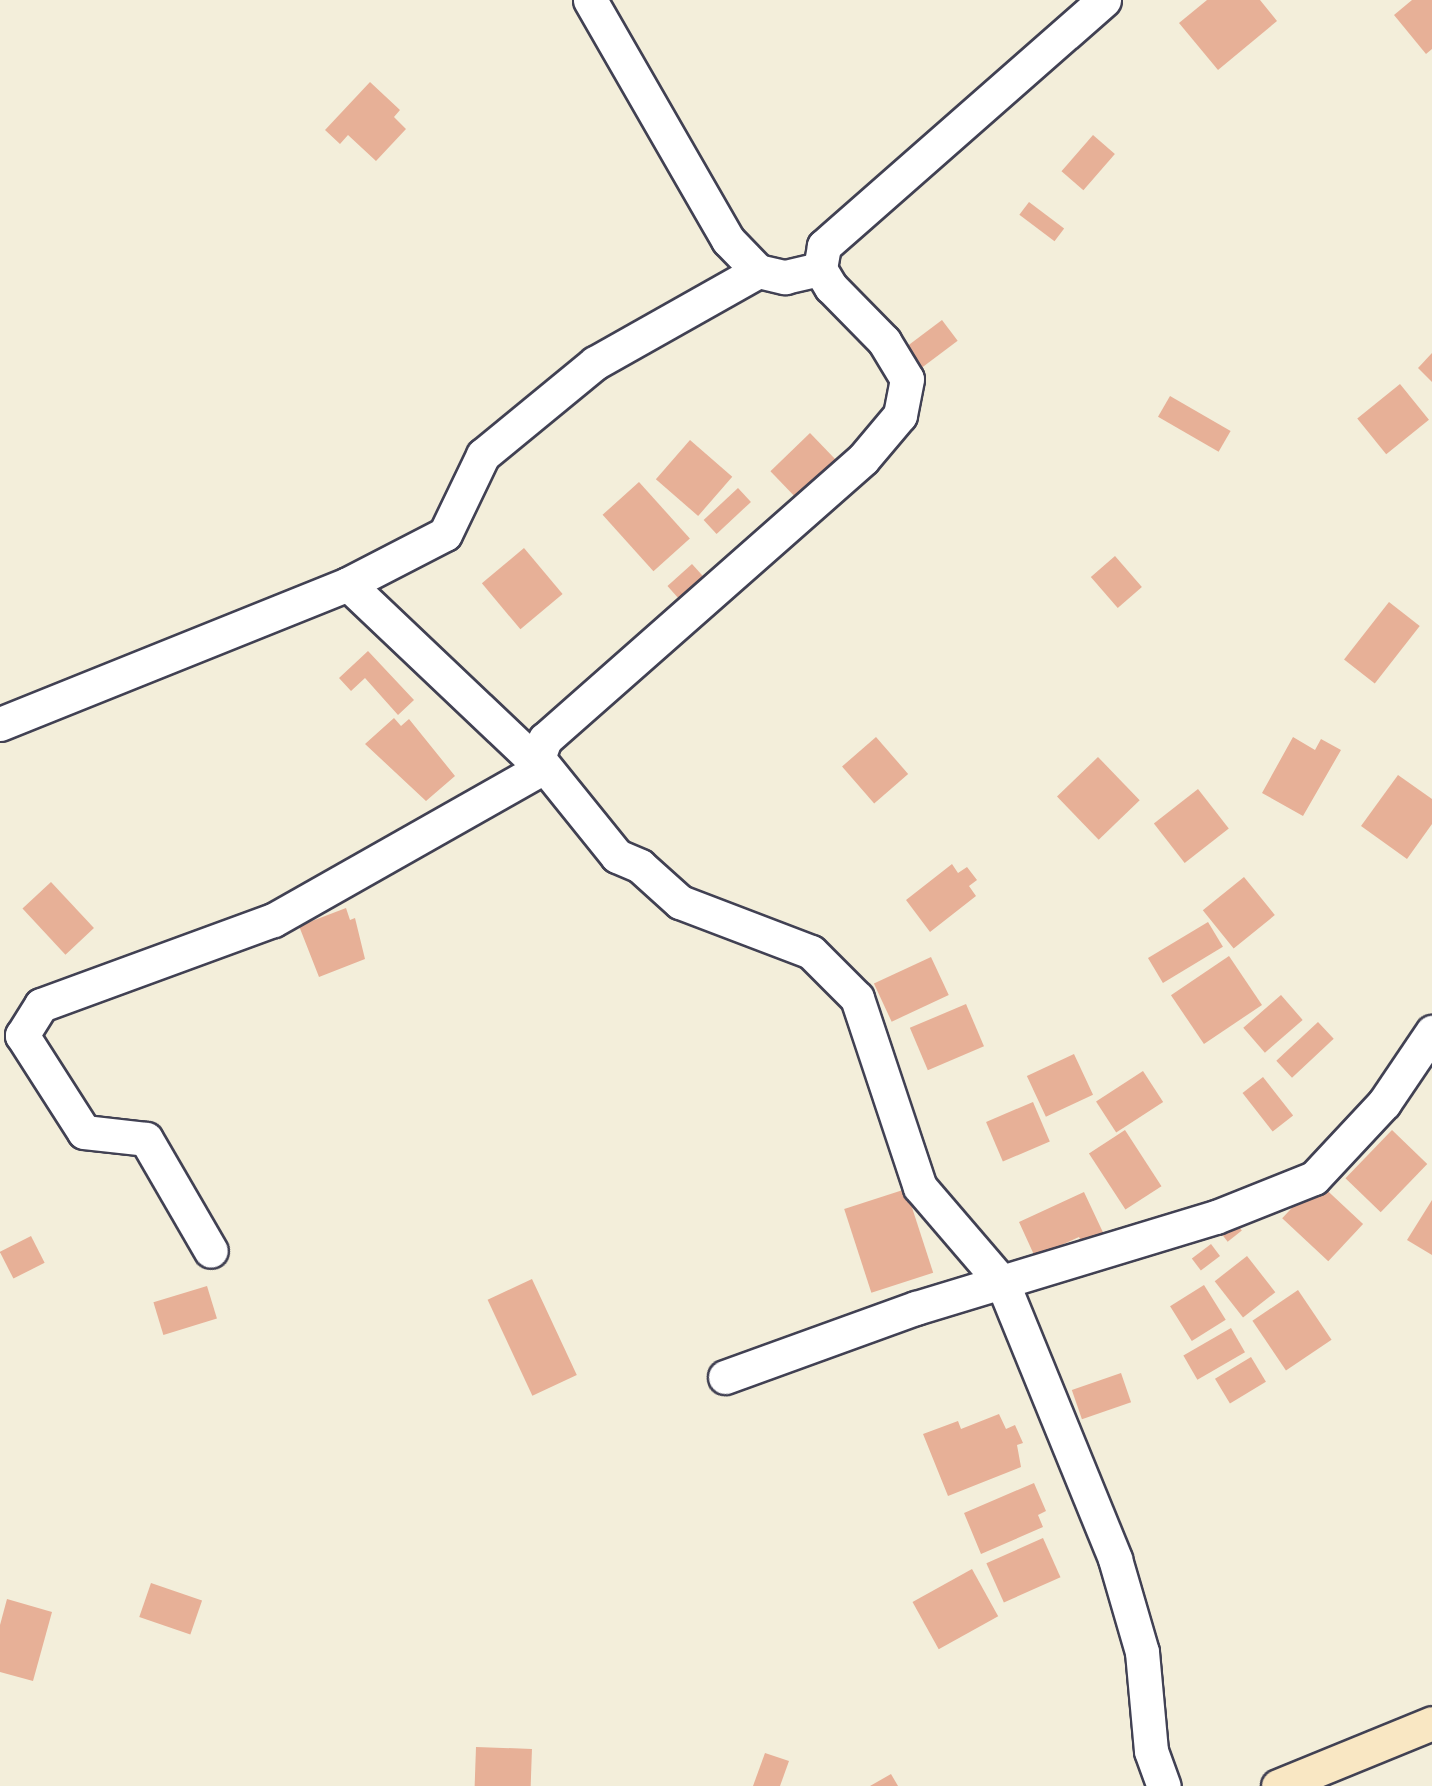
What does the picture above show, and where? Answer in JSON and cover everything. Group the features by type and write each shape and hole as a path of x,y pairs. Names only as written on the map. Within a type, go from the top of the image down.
{"street":[{"path":"590,0 728,240 758,271 785,277 820,269"},
{"path":"820,269 824,246 1104,0"},
{"path":"542,768 538,758 545,739 863,459 900,415 907,379 884,341 820,269"},
{"path":"0,724 348,584 446,534 483,455 595,363 758,271"},
{"path":"348,584 542,768 617,856 639,866 680,902 811,952 857,998 920,1187 1003,1284 1115,1559 1142,1652 1151,1750 1164,1786"},
{"path":"211,1251 146,1139 84,1132 22,1035 41,1005 273,920 542,768"},
{"path":"725,1377 916,1308 1003,1284 1216,1216 1314,1178 1384,1103 1432,1032"},
{"path":"1278,1786 1432,1723"}],"building":[{"path":"1207,0 1260,0 1277,21 1218,70 1179,23"},
{"path":"1412,0 1432,0 1432,49 1426,54 1394,15"},
{"path":"370,82 400,110 394,117 406,129 376,161 348,135 340,144 325,130"},
{"path":"1093,135 1115,154 1083,190 1062,171"},
{"path":"1029,202 1064,228 1055,241 1019,215"},
{"path":"942,320 958,341 922,368 906,347"},
{"path":"1432,353 1432,382 1418,368"},
{"path":"1400,384 1429,420 1386,454 1357,419"},
{"path":"1170,396 1231,431 1219,452 1158,417"},
{"path":"810,433 840,464 800,502 770,471"},
{"path":"690,440 732,477 698,516 656,479"},
{"path":"639,482 690,538 653,571 603,515"},
{"path":"738,488 751,502 717,534 704,520"},
{"path":"524,548 563,594 520,629 482,583"},
{"path":"1115,556 1142,587 1118,608 1091,577"},
{"path":"692,564 710,584 686,606 667,586"},
{"path":"1389,602 1420,626 1375,684 1344,660"},
{"path":"368,651 414,700 398,715 365,678 351,691 339,678"},
{"path":"394,718 401,726 409,719 455,776 426,801 365,744"},
{"path":"876,737 908,774 874,804 842,767"},
{"path":"1293,737 1315,750 1321,739 1341,750 1303,816 1262,793"},
{"path":"1098,757 1140,800 1099,840 1057,797"},
{"path":"1398,775 1432,799 1432,824 1407,859 1361,826"},
{"path":"1198,789 1229,828 1185,863 1154,823"},
{"path":"952,864 958,873 967,867 977,880 969,886 976,896 930,932 906,900"},
{"path":"1244,877 1275,915 1234,948 1203,910"},
{"path":"51,882 94,928 65,955 22,909"},
{"path":"346,908 350,920 355,918 365,959 319,977 299,926"},
{"path":"1208,922 1223,947 1163,983 1148,958"},
{"path":"1229,956 1262,1005 1204,1044 1171,995"},
{"path":"931,957 949,995 892,1022 874,984"},
{"path":"1281,995 1303,1020 1265,1053 1243,1028"},
{"path":"966,1004 984,1046 928,1070 910,1028"},
{"path":"1318,1022 1334,1039 1292,1078 1276,1061"},
{"path":"1074,1054 1093,1095 1046,1117 1027,1076"},
{"path":"1143,1071 1163,1102 1116,1133 1096,1101"},
{"path":"1263,1077 1293,1116 1273,1132 1243,1093"},
{"path":"1033,1102 1050,1142 1003,1162 986,1122"},
{"path":"1125,1130 1161,1186 1125,1210 1089,1153"},
{"path":"1392,1130 1427,1164 1381,1212 1345,1178"},
{"path":"1317,1181 1363,1224 1328,1261 1282,1218"},
{"path":"906,1189 933,1273 871,1293 844,1209"},
{"path":"1084,1192 1108,1243 1087,1253 1079,1237 1035,1257 1019,1222"},
{"path":"1432,1200 1432,1255 1407,1240"},
{"path":"1232,1218 1242,1231 1228,1242 1218,1229"},
{"path":"31,1236 45,1263 13,1279 0,1252"},
{"path":"1211,1244 1220,1256 1201,1270 1192,1258"},
{"path":"1247,1256 1275,1292 1243,1317 1215,1281"},
{"path":"532,1279 577,1375 532,1396 488,1300"},
{"path":"1204,1285 1226,1320 1192,1341 1170,1306"},
{"path":"207,1286 217,1319 163,1335 153,1302"},
{"path":"1298,1290 1332,1340 1286,1370 1252,1321"},
{"path":"1231,1328 1245,1352 1197,1380 1183,1356"},
{"path":"1251,1357 1266,1382 1230,1403 1215,1379"},
{"path":"1121,1373 1131,1402 1082,1419 1072,1390"},
{"path":"999,1414 1006,1429 1015,1425 1023,1443 1017,1445 1021,1467 948,1496 923,1434 958,1421 961,1429"},
{"path":"1034,1483 1046,1511 1038,1515 1043,1527 981,1554 964,1513"},
{"path":"1043,1538 1060,1577 1004,1603 986,1563"},
{"path":"972,1569 998,1616 939,1649 913,1602"},
{"path":"151,1583 202,1601 190,1635 139,1617"},
{"path":"7,1599 52,1612 33,1681 0,1672 0,1625"},
{"path":"476,1747 532,1749 531,1786 475,1786"},
{"path":"765,1753 789,1761 780,1786 753,1786"},
{"path":"891,1774 898,1786 870,1786"}]}
